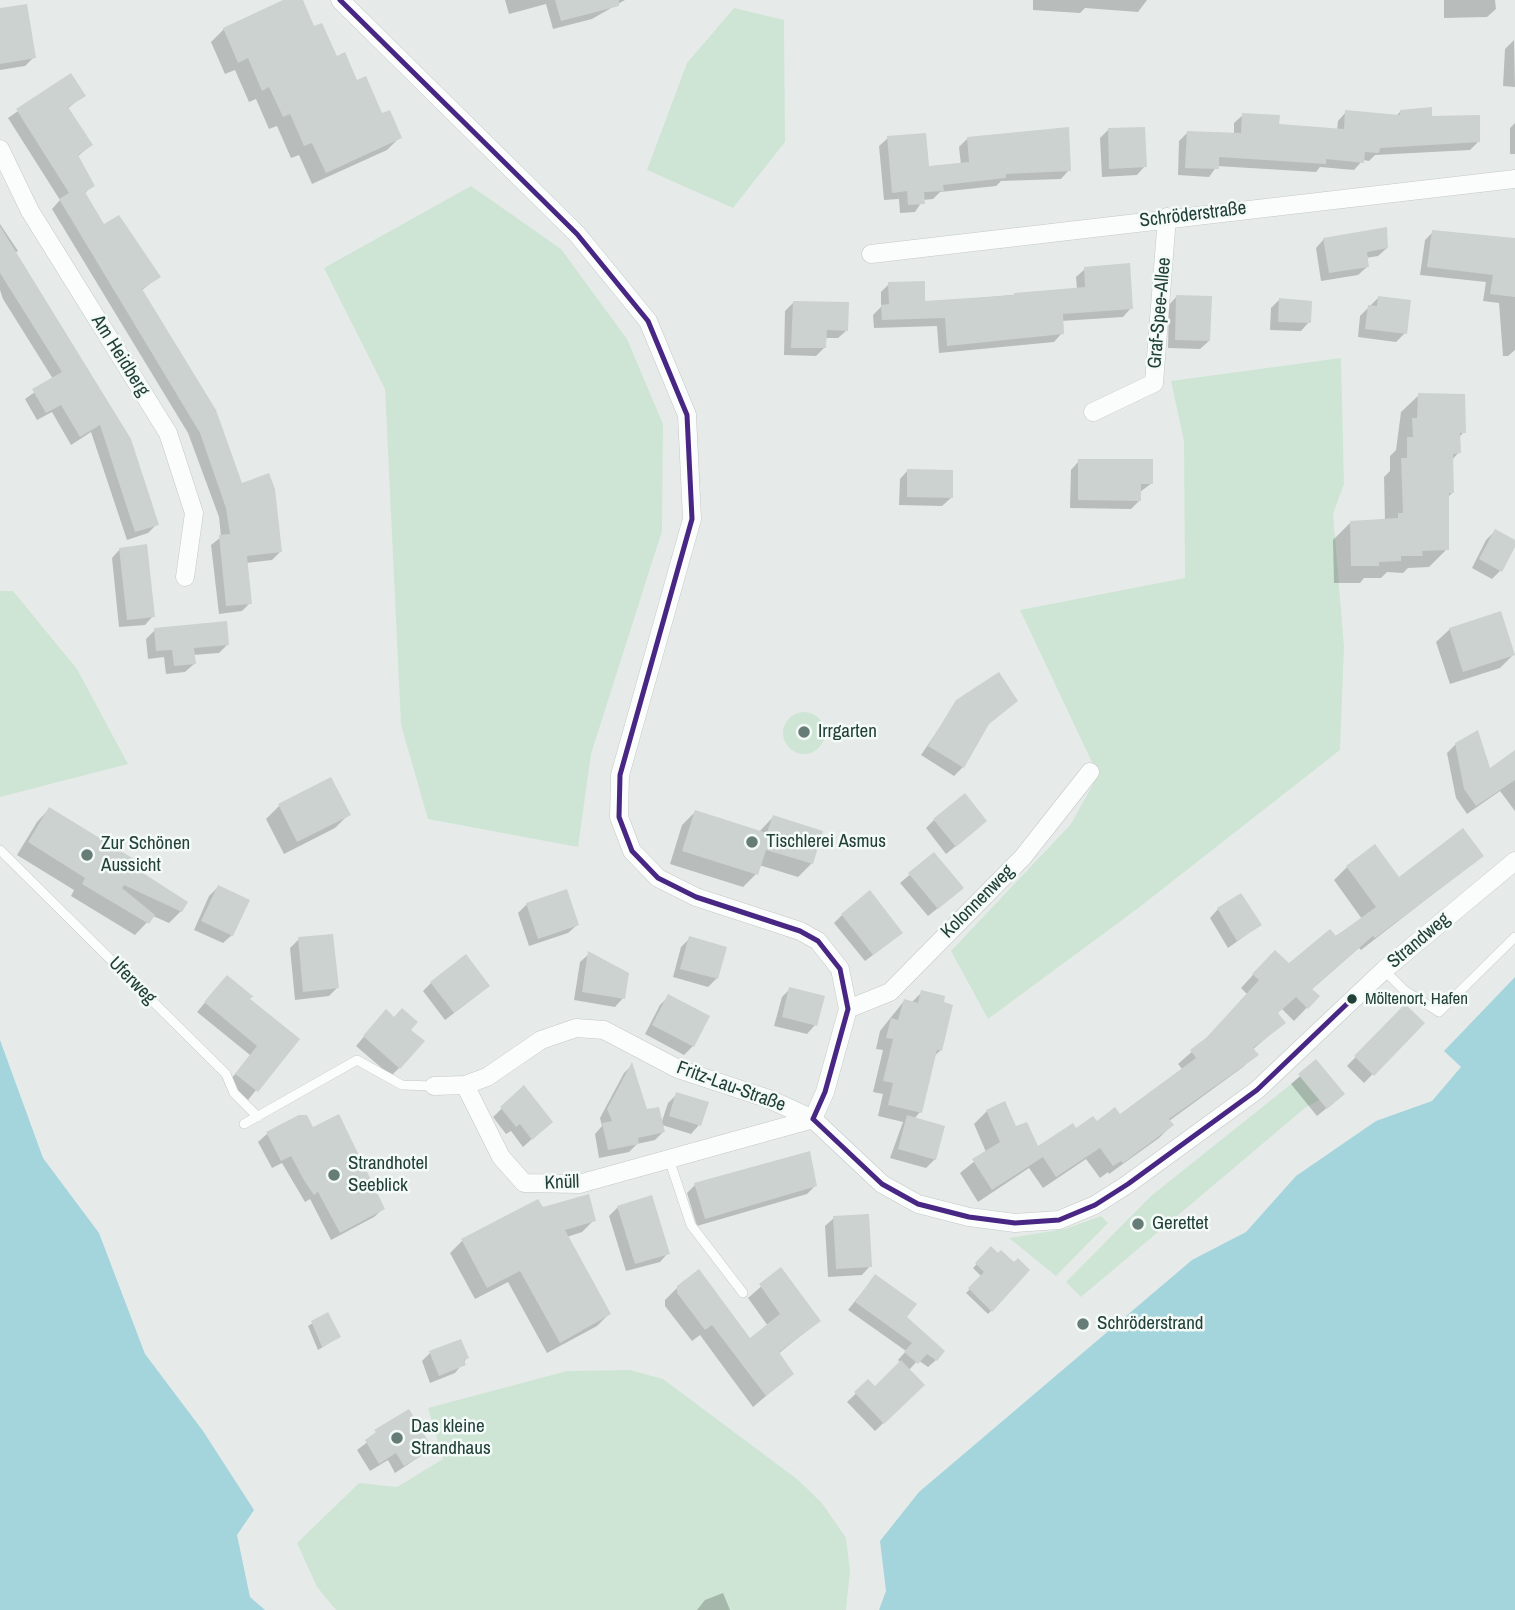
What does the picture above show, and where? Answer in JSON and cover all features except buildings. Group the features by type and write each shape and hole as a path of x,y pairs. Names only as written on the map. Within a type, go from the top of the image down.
{"street":[{"path":"340,0 577,234 648,321 687,415 692,519 620,775 619,817 632,851 658,878 696,897 800,931 818,941 840,969 848,1009 825,1093 813,1119"},
{"name":"Am Heidberg","path":"0,149 30,211 168,433 194,513 185,578"},
{"name":"Schröderstraße","path":"871,254 1167,217 1515,179"},
{"name":"Graf-Spee-Allee","path":"1093,412 1154,383 1167,217"},
{"name":"Kolonnenweg","path":"848,1009 890,992 1023,857 1090,772"},
{"name":"Strandweg","path":"1015,1223 1059,1220 1095,1205 1128,1184 1257,1090 1384,970 1515,861"},
{"name":"Fritz-Lau-Straße","path":"434,1086 465,1085 488,1077 541,1040 576,1028 604,1030 678,1069 769,1099 813,1119 882,1184 918,1204 969,1217 1015,1223"},
{"name":"Knüll","path":"465,1085 500,1157 524,1183 579,1184 813,1119"}],"lane":[{"name":"Uferweg","path":"0,850 226,1074 234,1093 258,1117"},
{"path":"1384,970 1404,990 1439,1012 1515,937"},
{"path":"244,1124 357,1060 402,1085 434,1086"},
{"path":"670,1159 691,1225 743,1293"}],"green space":[{"path":"734,8 784,20 785,142 733,208 647,170 687,63"},
{"path":"471,186 561,249 627,339 663,424 662,531 591,754 578,847 428,819 401,725 385,389 324,268"},
{"path":"1341,358 1344,484 1333,514 1344,646 1340,750 1137,909 988,1019 951,951 1071,824 1098,775 1020,610 1185,578 1184,441 1171,381"},
{"path":"0,591 13,591 77,669 128,764 0,797"},
{"name":"Irrgarten","path":"804,712 819,718 825,733 819,748 804,754 789,748 783,733 789,718"},
{"path":"1300,1077 1319,1100 1305,1108 1081,1297 1066,1282 1151,1196"},
{"path":"1101,1216 1108,1223 1056,1276 1009,1238 1065,1229"},
{"path":"630,1370 663,1379 797,1479 822,1503 846,1538 850,1571 846,1610 336,1610 317,1587 297,1543 359,1483 397,1487 443,1459 428,1408 567,1371"}],"water":[{"path":"1515,977 1515,1610 879,1610 886,1591 880,1541 919,1492 1192,1260 1246,1232 1296,1176 1376,1121 1432,1101 1461,1067 1444,1051"},
{"path":"0,1040 43,1158 99,1233 145,1354 203,1431 254,1510 237,1535 250,1597 265,1610 0,1610"}],"transit line":[{"path":"340,0 577,234 648,321 687,415 692,519 620,775 619,817 632,851 658,878 696,897 800,931 818,941 840,969 848,1009 825,1092 813,1119"},
{"path":"813,1119 882,1184 918,1204 969,1217 1015,1223 1059,1220 1095,1205 1128,1184 1257,1090 1352,999"}],"place":[{"name":"Irrgarten","path":"804,732"},
{"name":"Tischlerei Asmus","path":"752,842"},
{"name":"Zur Schönen Aussicht","path":"87,855"},
{"name":"Möltenort, Hafen","path":"1352,999"},
{"name":"Strandhotel Seeblick","path":"334,1175"},
{"name":"Gerettet","path":"1138,1224"},
{"name":"Schröderstrand","path":"1083,1324"},
{"name":"Das kleine Strandhaus","path":"397,1438"}]}
